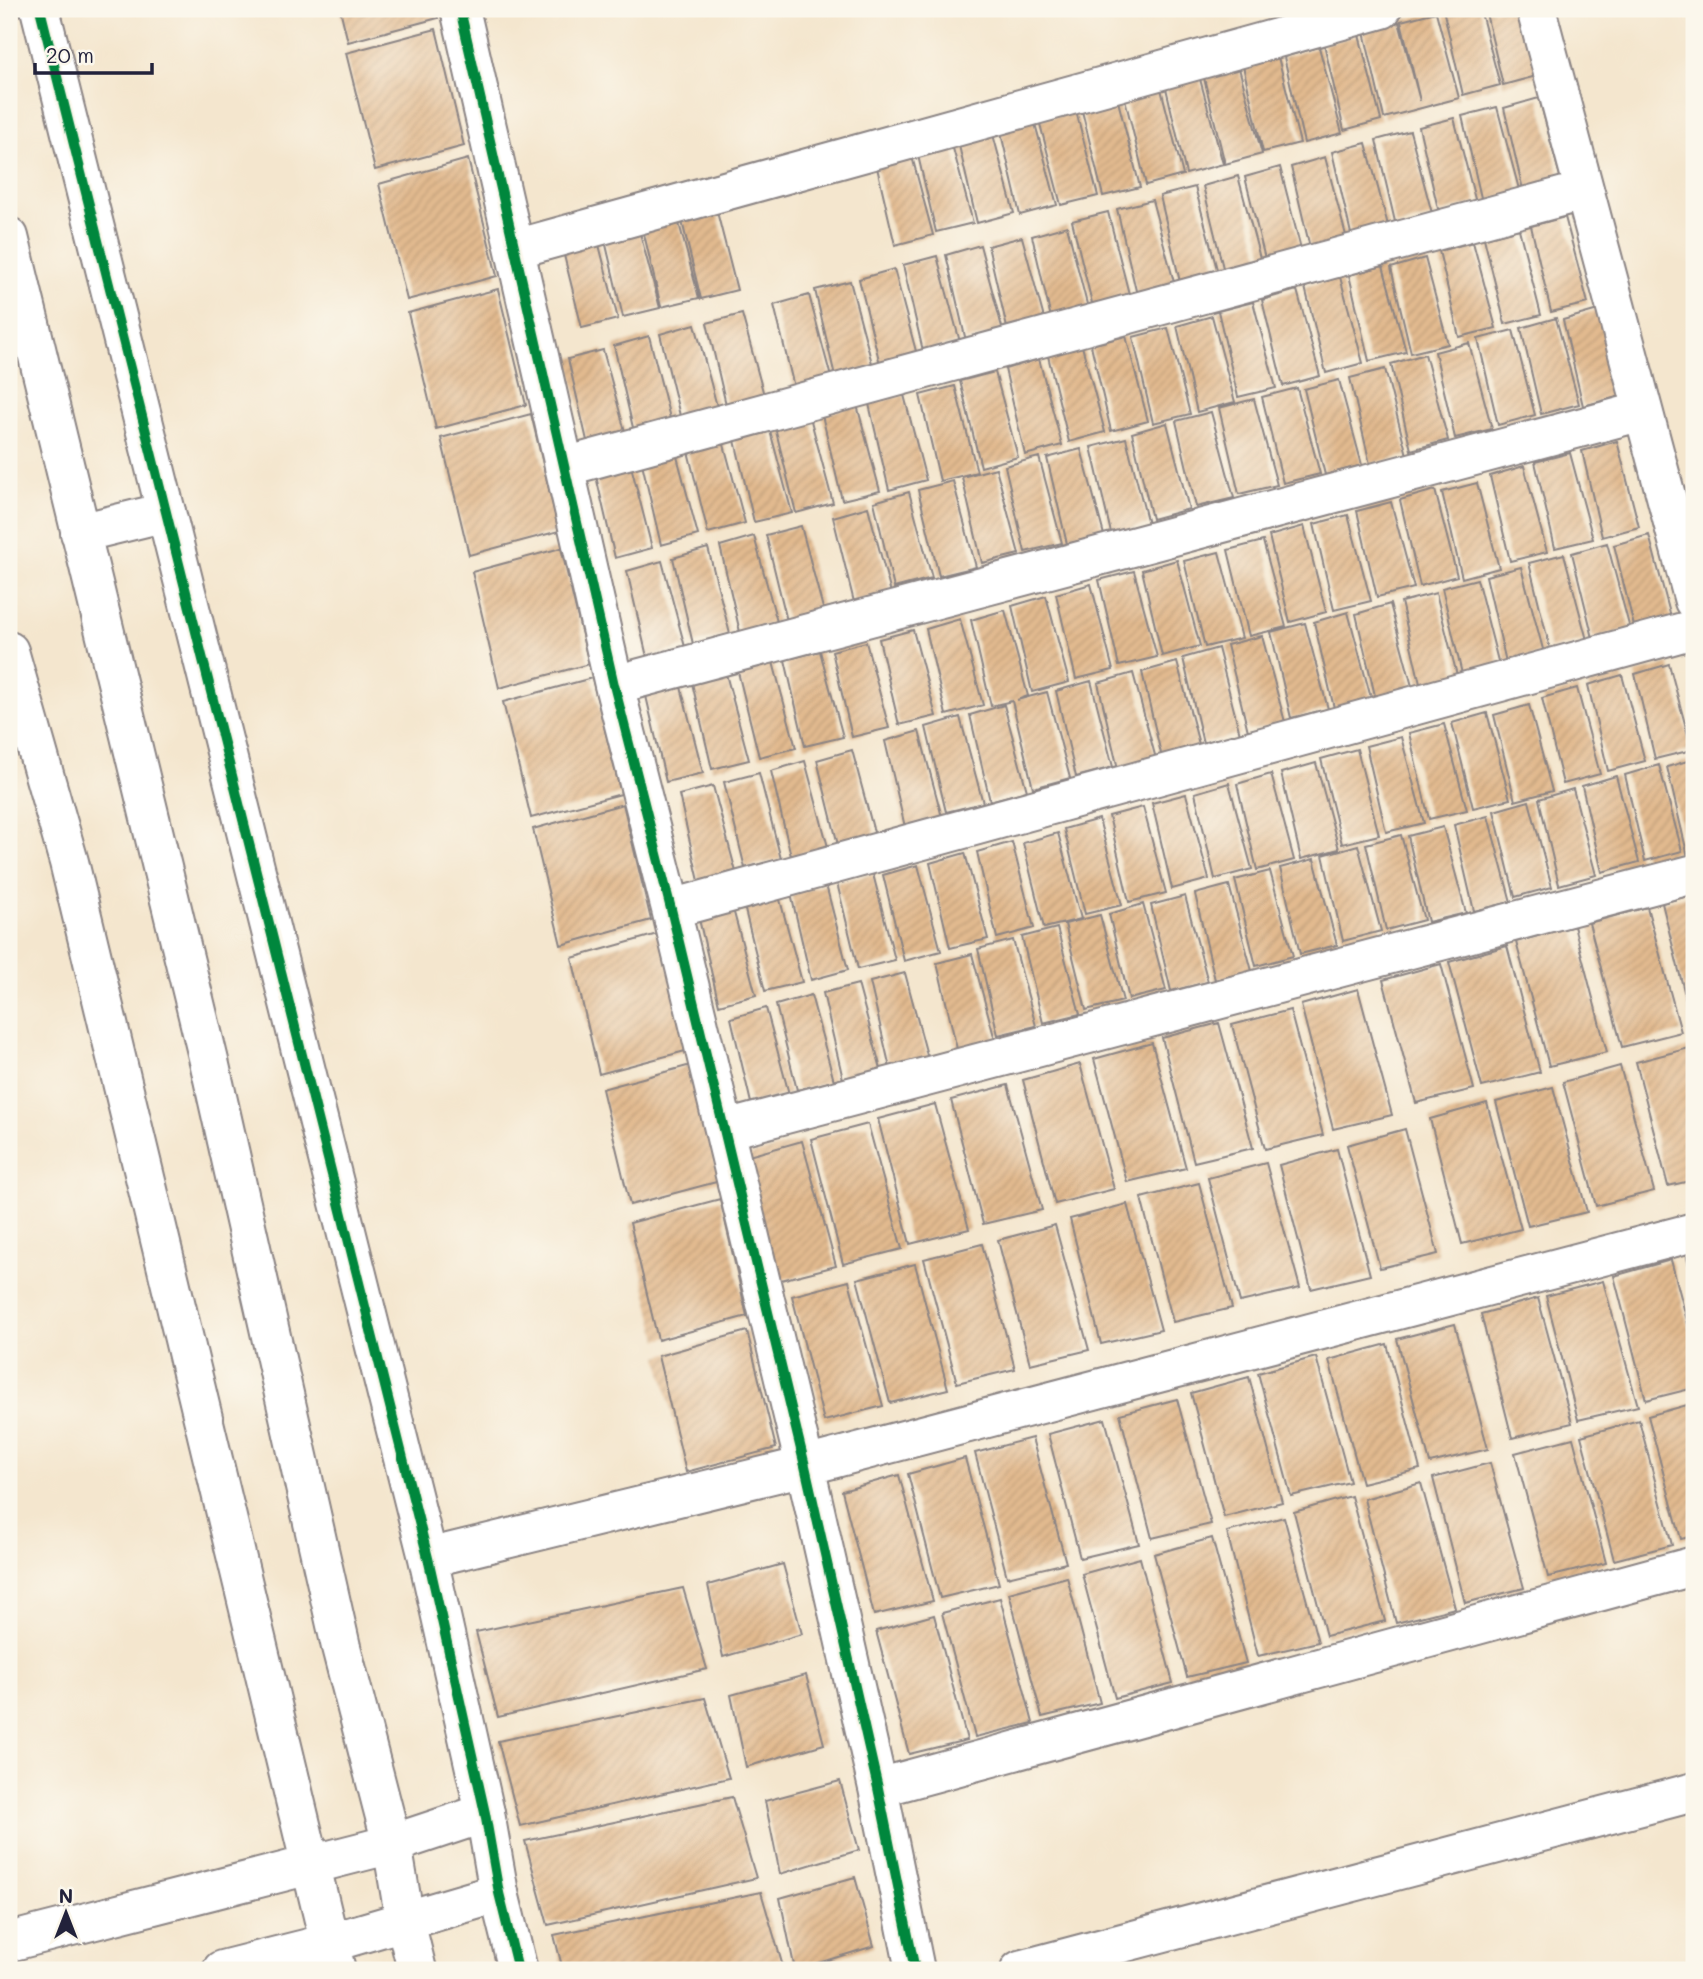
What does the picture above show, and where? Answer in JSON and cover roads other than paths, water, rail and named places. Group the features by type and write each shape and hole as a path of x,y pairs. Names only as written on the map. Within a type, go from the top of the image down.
{"street":[{"path":"40,9 428,1558 485,1813 499,1893 518,1970"},
{"path":"460,9 614,685 671,909 805,1466 915,1970"},
{"path":"514,249 1382,9"},
{"path":"1536,9 1694,601"},
{"path":"564,467 1583,191"},
{"path":"9,237 209,1061 341,1647 392,1844 405,1921 417,1970"},
{"path":"614,685 1643,411"},
{"path":"80,533 166,512"},
{"path":"671,909 1694,629"},
{"path":"9,651 69,862 332,1956"},
{"path":"724,1130 1694,873"},
{"path":"428,1558 805,1466 1694,1232"},
{"path":"877,1787 1694,1566"},
{"path":"1020,1970 1694,1792"},
{"path":"9,1942 392,1844 485,1813"},
{"path":"222,1970 332,1956 405,1921 499,1893"}]}
